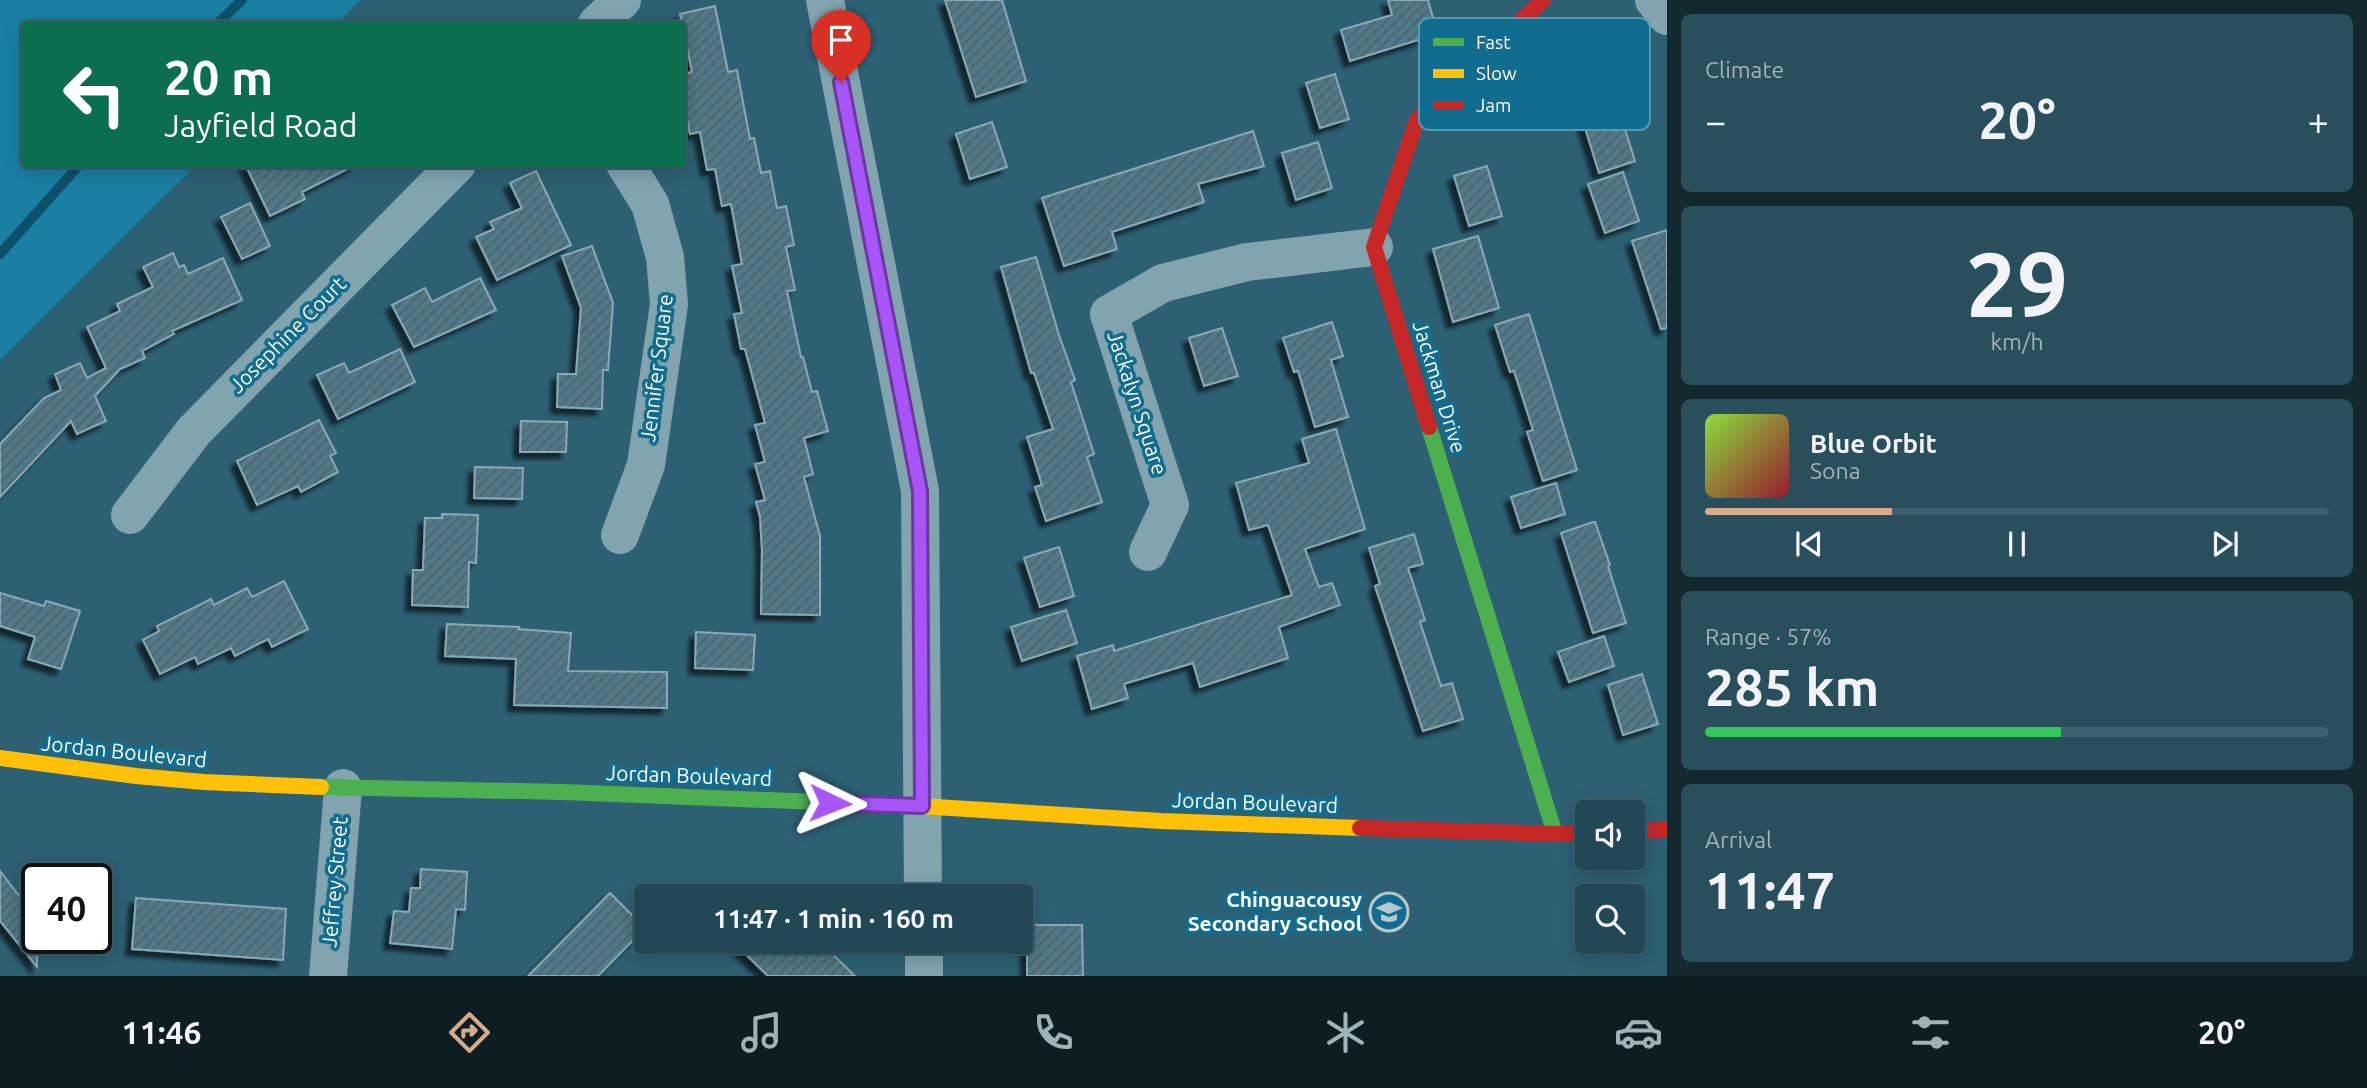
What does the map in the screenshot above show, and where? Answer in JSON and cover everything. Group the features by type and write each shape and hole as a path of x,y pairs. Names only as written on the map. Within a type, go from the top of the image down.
{"street":[{"path":"600,21 622,0"},
{"path":"825,0 920,491 923,884"},
{"path":"1524,18 1543,0"},
{"path":"1654,0 1667,16"},
{"path":"1374,247 1419,119"},
{"name":"Josephine Court","path":"130,515 194,430 453,168"},
{"name":"Jennifer Square","path":"620,535 646,466 669,304 665,257 650,204 628,168"},
{"name":"Jackalyn Square","path":"1148,552 1170,505 1110,314 1163,283 1247,262 1374,247"},
{"name":"Jackman Drive","path":"1374,247 1555,834"},
{"name":"Jordan Boulevard","path":"0,758 204,782 343,788 563,792 922,806 1161,821 1575,833"},
{"name":"Jeffrey Street","path":"328,976 343,788"},
{"path":"1645,831 1667,831"},
{"path":"923,954 924,976"}],"shaded area":[{"path":"0,0 361,0 339,21 21,21 21,168 193,168 0,361"}],"building":[{"path":"945,0 1002,0 1026,81 976,97"},
{"path":"1388,0 1428,0 1433,18 1419,18 1419,40 1350,61 1341,30 1392,15"},
{"path":"715,6 728,72 737,70 750,139 754,138 761,173 770,171 777,208 786,206 794,245 786,247 795,290 787,291 801,357 812,392 817,391 828,431 804,438 813,474 804,477 820,536 820,615 761,614 762,550 760,517 756,502 765,500 755,464 765,462 755,425 765,423 745,349 741,349 734,314 742,313 732,266 742,264 731,204 722,206 715,169 707,170 700,132 690,134 686,113 686,73 692,72 686,43 686,21 681,21 680,14"},
{"path":"1335,74 1349,119 1320,128 1306,83"},
{"path":"992,122 1007,167 970,179 956,134"},
{"path":"1586,130 1625,130 1635,161 1599,173"},
{"path":"1253,131 1264,166 1198,184 1204,202 1112,232 1117,249 1064,266 1042,198"},
{"path":"1318,142 1332,188 1296,200 1282,153"},
{"path":"1487,166 1502,216 1469,226 1454,176"},
{"path":"247,168 349,168 302,192 305,199 270,216"},
{"path":"536,171 571,245 497,280 476,237 494,229 490,222 522,208 510,183"},
{"path":"1623,172 1639,221 1605,233 1588,184"},
{"path":"250,203 270,246 242,259 221,217"},
{"path":"1667,230 1667,328 1661,329 1632,241"},
{"path":"1478,236 1499,308 1453,322 1433,249"},
{"path":"592,246 613,303 608,370 603,370 602,409 557,407 558,374 576,374 581,308 562,256"},
{"path":"173,253 179,267 184,265 188,274 223,258 242,300 172,331 174,334 142,351 145,358 120,369 95,396 106,421 77,434 71,421 0,497 0,444 44,398 61,390 55,374 80,363 87,378 106,368 87,327 120,311 117,304 153,287 143,267"},
{"path":"1036,257 1075,380 1071,382 1094,454 1087,457 1102,502 1046,521 1035,487 1042,485 1027,437 1053,429 1034,373 1031,373 1001,267"},
{"path":"480,278 496,310 414,347 392,305 425,288 432,302"},
{"path":"1529,314 1577,470 1543,481 1527,432 1533,430 1514,371 1510,372 1495,325"},
{"path":"1332,322 1343,356 1331,360 1348,417 1315,427 1298,371 1294,372 1283,338"},
{"path":"1222,328 1238,376 1204,386 1189,338"},
{"path":"400,349 415,382 338,419 317,375 344,363 349,373"},
{"path":"319,420 336,453 330,456 338,472 301,492 298,486 257,505 237,461"},
{"path":"521,421 567,422 566,452 520,452"},
{"path":"1336,429 1365,529 1305,549 1319,587 1332,583 1340,605 1279,627 1288,658 1200,687 1193,663 1124,684 1128,698 1092,709 1077,656 1113,645 1114,651 1292,595 1268,525 1249,530 1236,483 1309,463 1302,439"},
{"path":"475,467 523,468 522,499 474,498"},
{"path":"1556,483 1565,514 1521,528 1511,497"},
{"path":"442,514 478,515 476,563 469,562 468,607 412,605 413,570 423,570 425,518 442,518"},
{"path":"1593,522 1610,565 1608,566 1626,623 1593,633 1561,533"},
{"path":"1414,534 1423,564 1408,568 1425,620 1420,622 1441,686 1452,683 1463,719 1423,731 1375,586 1380,584 1369,548"},
{"path":"1059,547 1074,596 1040,607 1024,558"},
{"path":"284,581 308,629 272,647 268,639 235,656 231,648 198,664 195,657 160,674 143,640 159,631 157,626 211,599 214,605 247,588 252,597"},
{"path":"0,593 44,606 46,601 80,611 61,669 28,659 35,637 0,626"},
{"path":"1066,610 1077,643 1022,661 1011,627"},
{"path":"447,624 519,627 518,629 571,633 568,671 667,672 667,708 514,705 516,659 445,656"},
{"path":"696,632 755,635 753,670 695,668"},
{"path":"1604,636 1614,666 1569,682 1558,652"},
{"path":"1642,674 1658,724 1623,735 1608,685"},
{"path":"421,869 467,872 465,910 456,909 452,949 390,943 394,911 409,912 411,888 420,888"},
{"path":"0,871 21,898 21,947 0,921"},
{"path":"610,893 634,917 634,939 598,976 528,976"},
{"path":"136,898 286,909 283,960 132,949"},
{"path":"1033,925 1082,925 1083,976 1027,976 1027,954 1033,954"},
{"path":"27,954 37,954 37,967"},
{"path":"745,954 832,954 855,976 768,976"}],"waterway":[{"path":"220,21 242,0"},
{"path":"0,254 76,168"}],"traffic: fast":[{"path":"1429,427 1555,834"},
{"path":"321,787 563,792 919,806"}],"traffic: slow":[{"path":"0,758 136,776 321,787"},
{"path":"919,806 1161,821 1360,828"}],"traffic: jam":[{"path":"1524,18 1543,0"},
{"path":"1419,118 1374,247 1429,427"},
{"path":"1360,828 1575,833"},
{"path":"1645,831 1667,830"}],"place":[{"name":"Chinguacousy Secondary School","path":"1389,912"}],"route":[{"path":"830,803 922,806 920,491 841,82"}]}
